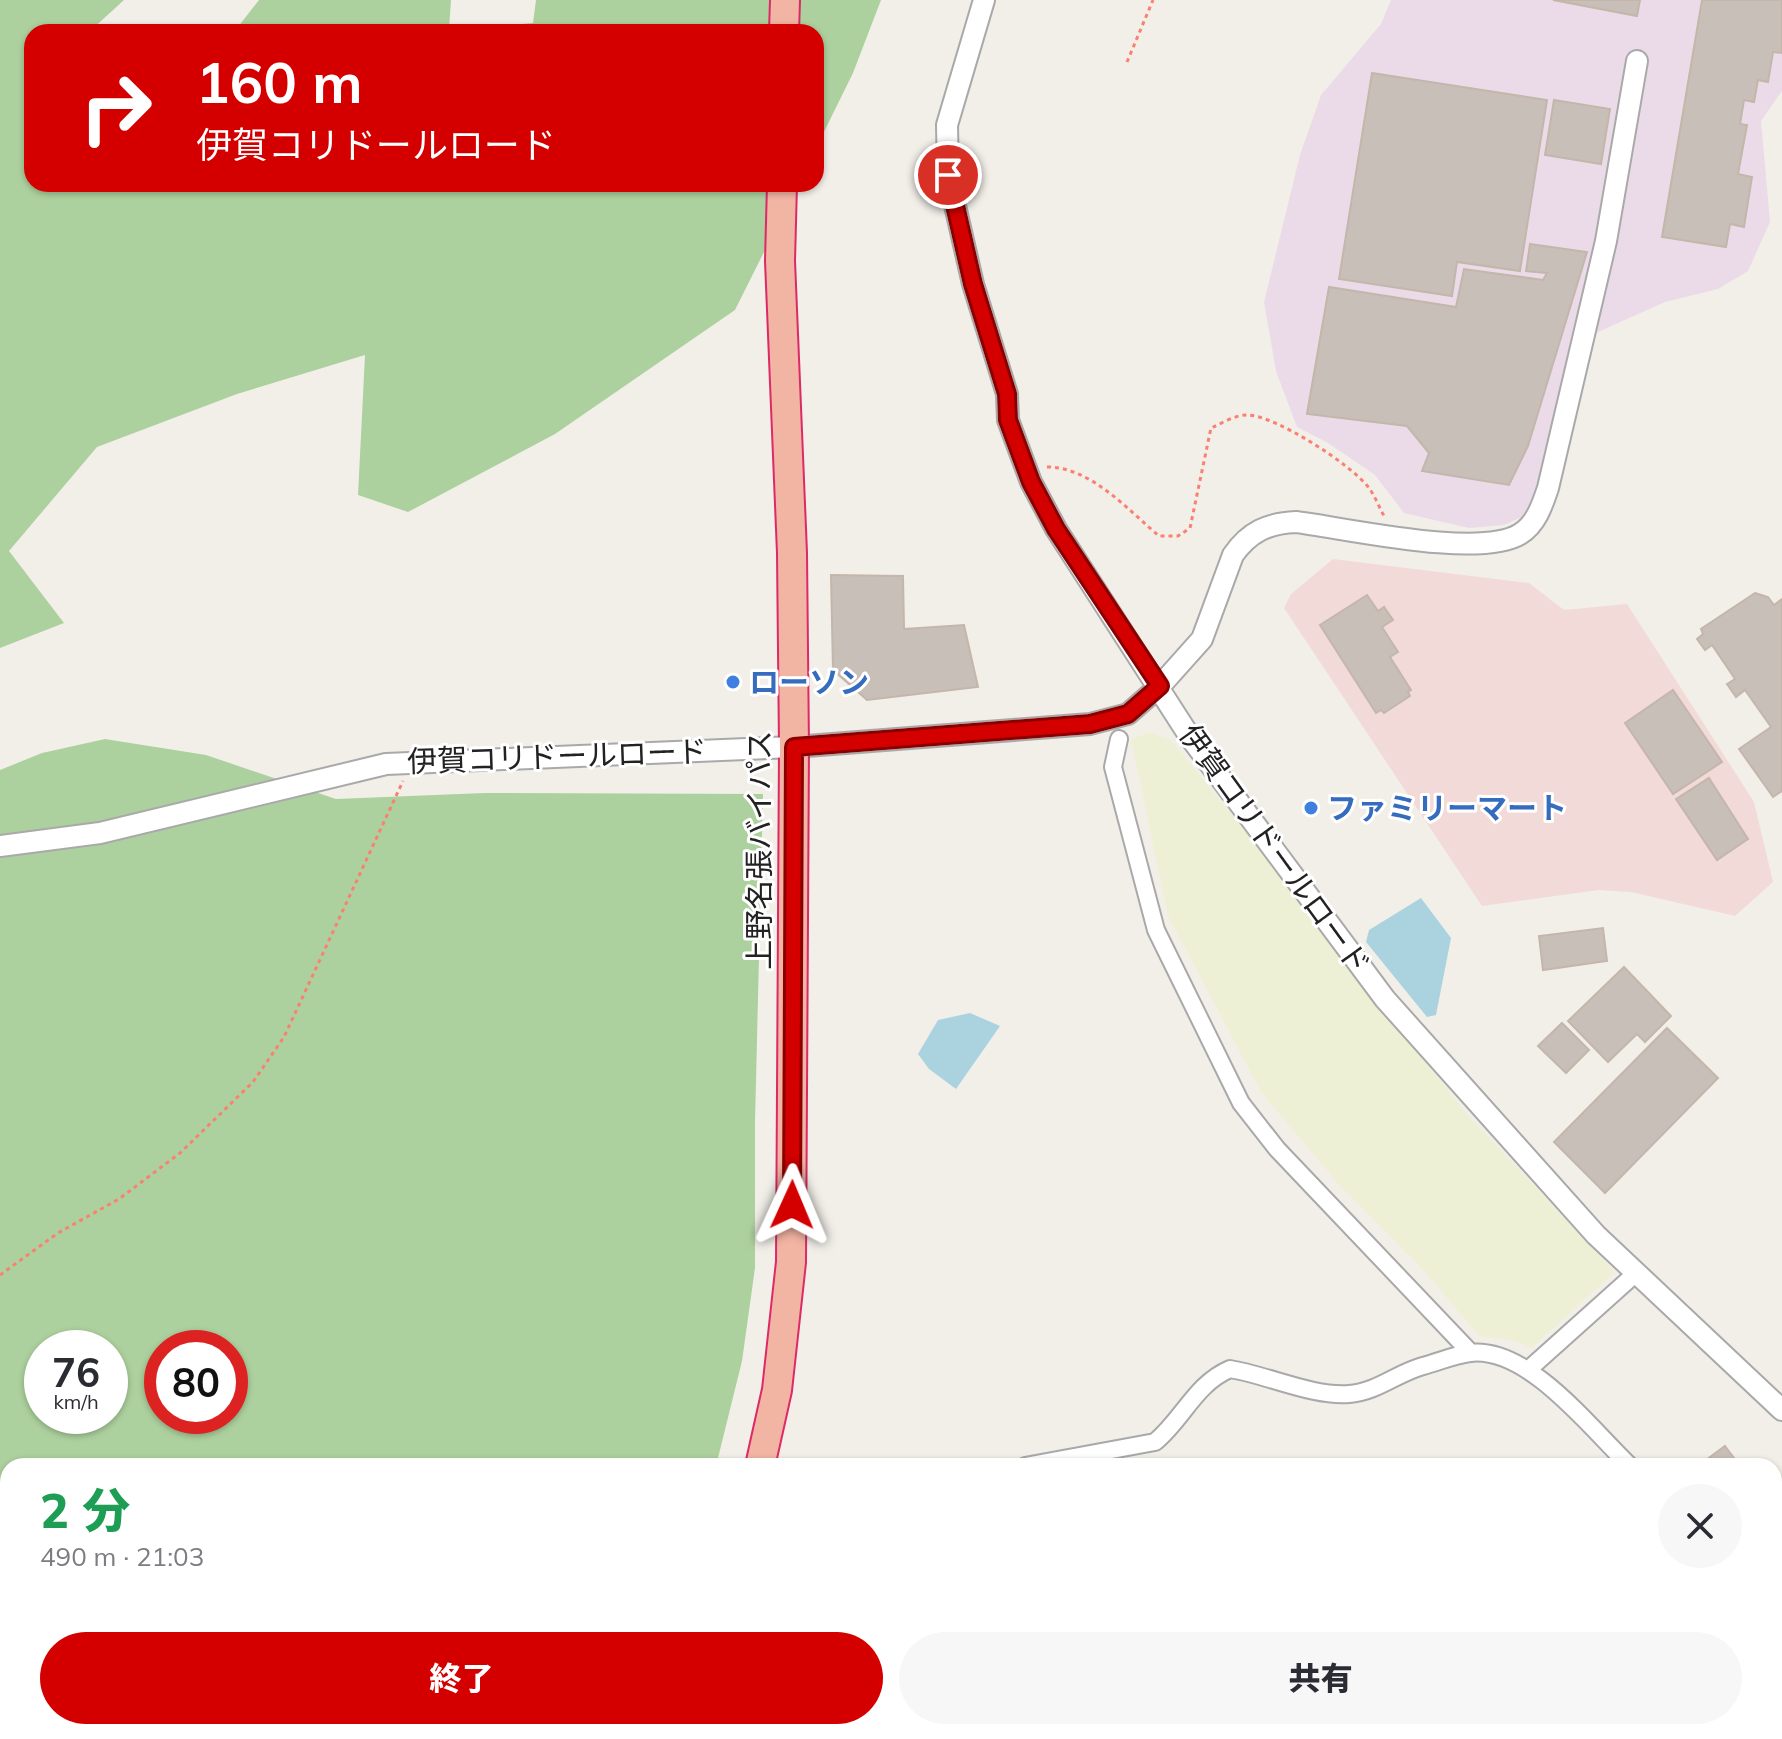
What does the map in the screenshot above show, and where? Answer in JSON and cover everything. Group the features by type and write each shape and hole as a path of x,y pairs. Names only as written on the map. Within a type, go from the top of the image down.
{"highway":[{"path":"784,24 785,0"},
{"name":"上野名張バイパス","path":"762,1458 777,1390 791,1262 794,747 792,553 780,261 782,192"}],"street":[{"path":"984,0 947,125 948,175 973,284 1007,394 1008,420 1028,471 1056,529 1160,686 1202,639 1233,555 1252,535 1266,526 1296,522 1476,546 1518,535 1538,514 1551,474 1606,241 1637,61"},
{"name":"伊賀コリドールロード","path":"0,846 100,833 386,764 794,747 1090,724 1128,714 1160,686 1190,737 1385,999 1635,1274 1782,1410"},
{"path":"1119,739 1113,767 1156,930 1241,1103 1277,1149 1471,1353"},
{"path":"1529,1369 1635,1274"},
{"path":"1068,1458 1155,1442 1169,1431 1201,1387 1213,1376 1230,1369 1267,1375 1316,1392 1349,1394 1381,1386 1412,1369 1471,1353 1494,1355 1529,1369 1622,1458"}],"path":[{"path":"1127,62 1153,0"},
{"path":"1028,471 1050,467 1070,469 1106,491 1159,536 1178,536 1190,528 1211,428 1245,415 1265,418 1355,473 1370,489 1393,534"},
{"path":"0,1275 58,1233 119,1199 168,1162 253,1082 284,1037 412,762"}],"shaded area":[{"path":"1391,0 1782,0 1782,91 1761,121 1770,222 1748,271 1718,289 1665,302 1578,341 1544,492 1524,516 1504,525 1469,528 1404,513 1375,475 1328,443 1297,427 1276,371 1264,302 1300,155 1321,95 1381,24"},
{"path":"1333,559 1529,583 1564,610 1627,604 1754,802 1773,882 1735,916 1631,892 1599,890 1482,906 1284,608 1291,594"}],"green space":[{"path":"0,0 124,0 98,24 24,24 24,192 794,192 735,310 555,434 408,512 358,495 365,355 237,394 97,447 9,551 64,623 0,648"},
{"path":"259,0 451,0 449,24 240,24"},
{"path":"536,0 881,0 853,73 824,132 824,24 521,24 533,23"},
{"path":"1148,732 1171,740 1307,907 1464,1111 1615,1272 1532,1348 1512,1340 1479,1336 1425,1272 1341,1187 1261,1092 1168,916 1131,740"},
{"path":"105,739 206,755 336,799 484,793 763,794 755,1122 755,1268 742,1361 718,1458 0,1458 0,770 42,753"}],"water":[{"path":"1421,898 1451,938 1436,1015 1427,1017 1366,942 1369,930"},
{"path":"970,1013 1000,1026 956,1089 929,1069 918,1054 938,1020"}],"building":[{"path":"1553,0 1640,0 1637,16"},
{"path":"1702,0 1782,0 1782,53 1773,52 1768,82 1758,80 1754,102 1744,100 1740,124 1747,125 1738,174 1752,177 1744,227 1730,224 1726,247 1662,237"},
{"path":"1372,73 1547,100 1520,271 1457,262 1452,296 1339,279"},
{"path":"1554,100 1610,109 1601,164 1545,155"},
{"path":"1530,244 1587,252 1528,446 1509,485 1422,471 1429,453 1407,426 1307,414 1329,287 1456,307 1464,269 1543,280 1547,273 1526,271"},
{"path":"831,575 903,576 904,629 964,625 978,687 867,700 833,670"},
{"path":"1755,593 1768,597 1774,605 1782,599 1782,791 1773,797 1739,749 1771,727 1745,690 1736,697 1727,684 1735,679 1712,645 1705,650 1697,639 1703,634 1701,629"},
{"path":"1367,595 1378,611 1384,607 1393,620 1382,627 1398,652 1390,657 1411,690 1408,692 1410,696 1384,713 1381,710 1376,713 1320,625"},
{"path":"1673,690 1722,762 1673,794 1625,723"},
{"path":"1709,778 1748,839 1717,860 1676,799"},
{"path":"1603,928 1607,961 1543,970 1539,936"},
{"path":"1624,967 1671,1016 1645,1042 1637,1034 1608,1062 1568,1021"},
{"path":"1562,1023 1589,1050 1566,1073 1538,1046"},
{"path":"1667,1028 1718,1078 1605,1193 1554,1142"},
{"path":"1725,1446 1734,1458 1709,1458"}],"place":[{"name":"ローソン","path":"733,682"},
{"name":"ファミリーマート","path":"1311,808"}],"route":[{"path":"792,1205 794,747 1090,724 1128,714 1160,686 1056,529 1031,482 1008,420 1007,394 973,284 948,175"}]}
